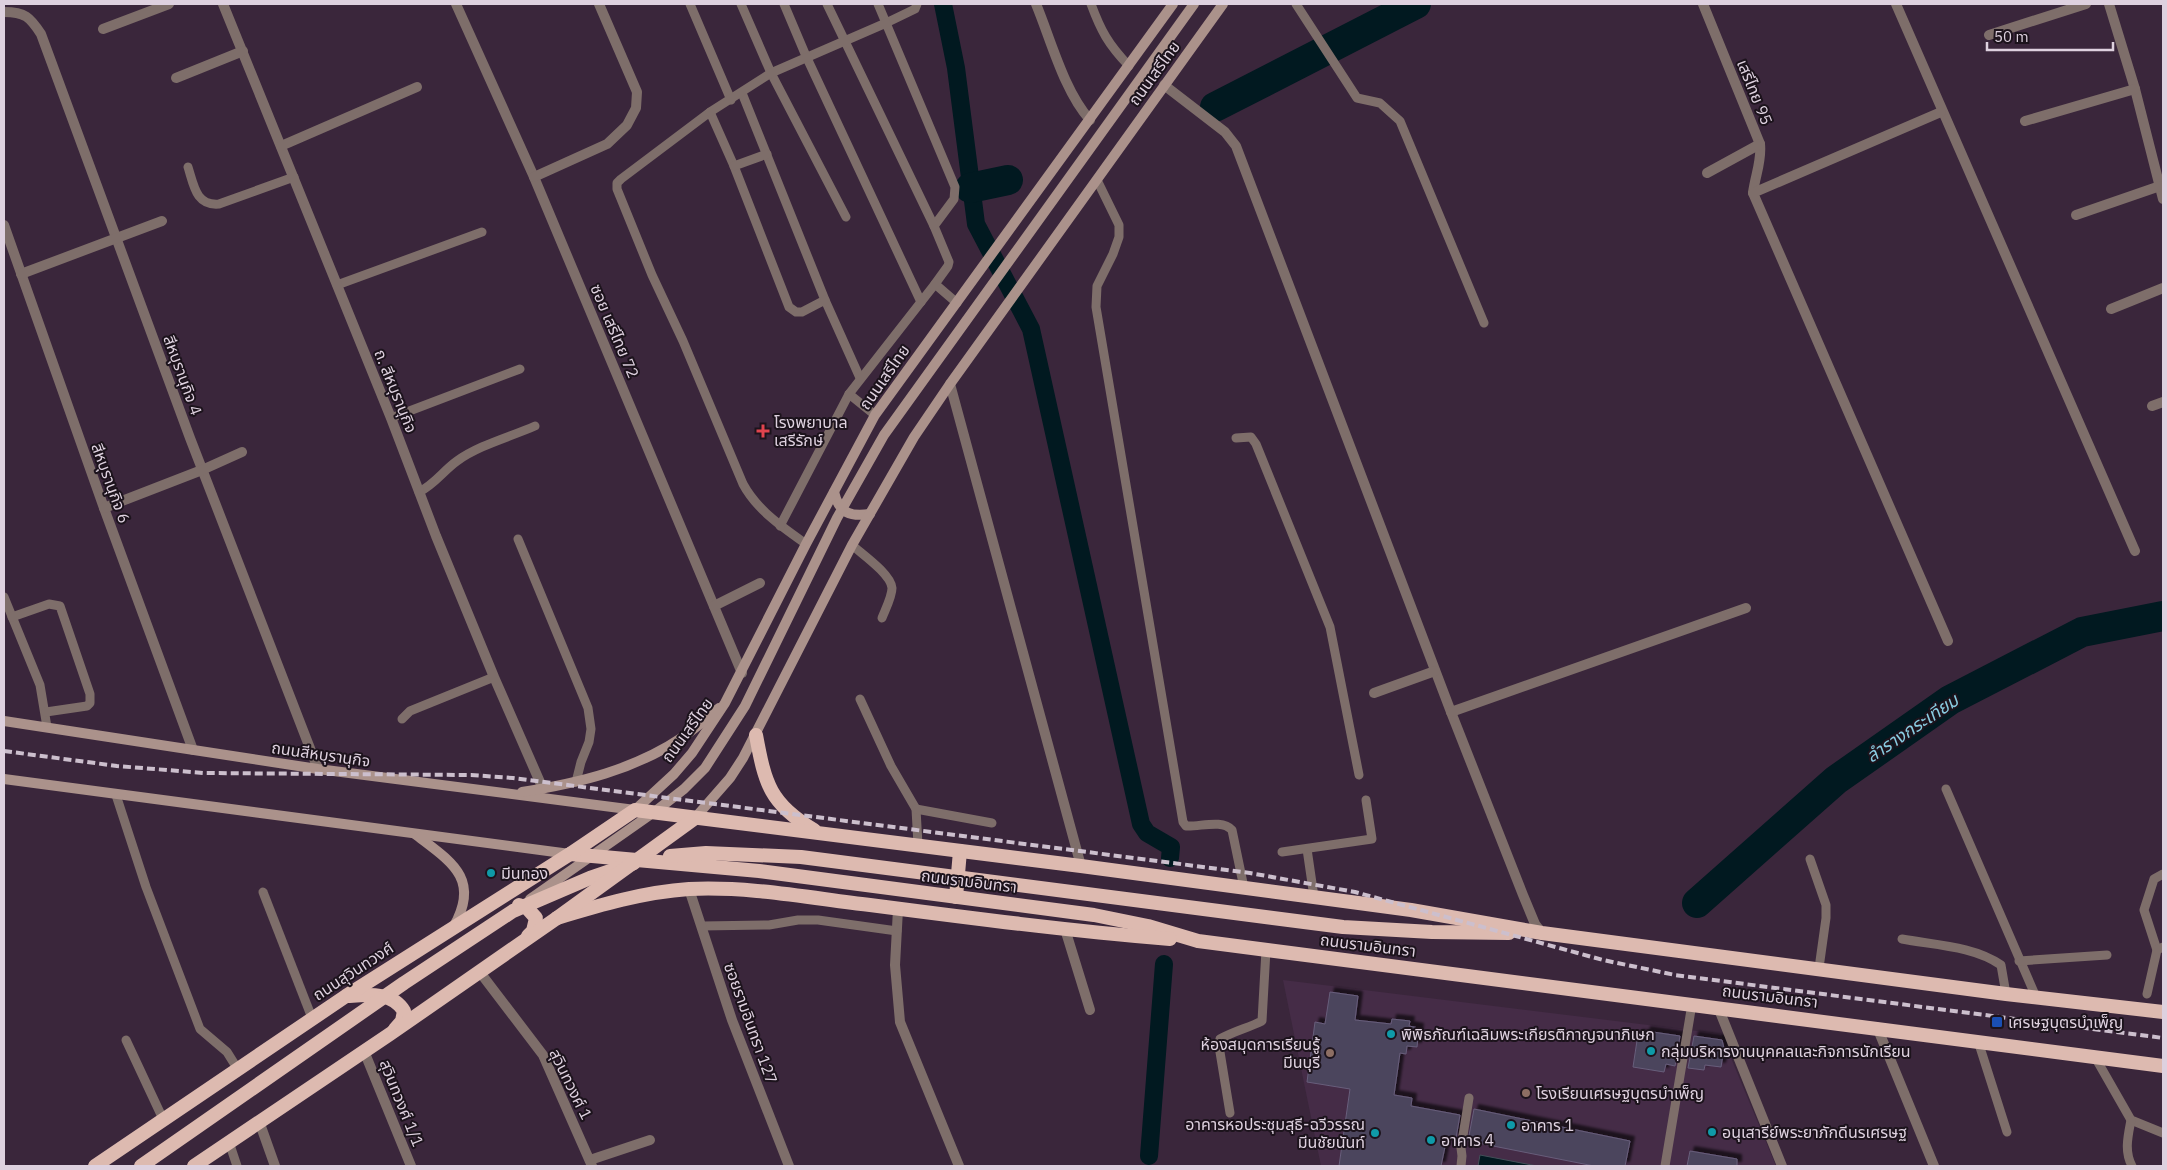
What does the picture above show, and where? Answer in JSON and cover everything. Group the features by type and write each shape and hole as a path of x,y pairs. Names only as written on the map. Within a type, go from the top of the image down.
{"highway":[{"path":"756,736 762,767 774,796 795,819 817,832"},
{"name":"ถนนรามอินทรา","path":"635,810 1314,897 1478,920 1542,933 2006,994 2163,1012"},
{"name":"ถนนสุวินทวงศ์","path":"94,1166 312,1018 570,854 635,810"},
{"path":"194,1166 524,941 695,818"},
{"path":"956,897 960,851"},
{"path":"141,1166 404,983 513,911 590,878 631,864 672,856 706,853 802,857 1353,928 1432,932 1542,933"},
{"name":"ถนนรามอินทรา","path":"570,854 742,869 1094,915 1148,926 1198,941 1877,1027 2163,1066"},
{"path":"557,918 626,899 689,890 744,890 1065,929 1198,941"},
{"path":"483,909 513,904 528,908 534,914 536,925 524,941"},
{"path":"346,996 372,995 395,1001 404,1011 403,1017 390,1034"}],"main road":[{"name":"ถนนเสรีไทย","path":"635,810 674,774 692,753 725,703 742,673 806,544 875,415 1173,4"},
{"path":"513,911 657,810 684,789 705,768 745,706 837,518 869,459 928,372 1194,4"},
{"name":"ถนนเสรีไทย","path":"695,818 730,778 756,736 852,545 914,437 1223,4"},
{"path":"834,492 837,503 845,512 853,515 870,514"},
{"path":"511,794 600,776 656,753 684,736 725,703"},
{"name":"ถนนสีหบุรานุกิจ","path":"4,721 318,769 635,810"},
{"path":"4,779 570,854"},
{"path":"414,834 449,860 458,871 462,880 466,899 463,911 453,928"}],"street":[{"path":"103,30 168,4"},
{"name":"ถ. สีหบุรานุกิจ","path":"223,4 494,677 543,789"},
{"name":"ซอย เสรีไทย 72","path":"456,4 534,177 742,673"},
{"path":"534,177 607,144 627,126 636,108 637,92 599,4"},
{"path":"1036,4 1067,80 1081,110 1090,120"},
{"name":"เสรีไทย 95","path":"1703,4 1760,144 1761,157 1754,180 1753,194"},
{"path":"1896,4 1941,112 2135,551"},
{"path":"1990,35 2086,4"},
{"path":"2110,4 2135,89 2163,199"},
{"name":"สีหบุรานุกิจ 4","path":"8,10 31,20 41,34 202,470 318,769"},
{"path":"176,78 243,51"},
{"path":"1164,85 1225,132 1236,146 1450,712 1535,924 1542,933"},
{"path":"281,146 417,87"},
{"path":"2025,121 2135,89"},
{"path":"1941,112 1753,194 1948,641"},
{"path":"1707,173 1760,144"},
{"path":"2076,216 2160,186"},
{"path":"21,274 162,221"},
{"name":"สีหบุรานุกิจ 6","path":"4,226 104,508 193,750"},
{"path":"2111,308 2163,288"},
{"path":"950,384 1082,866"},
{"path":"2152,406 2163,402"},
{"path":"104,508 202,470 242,452"},
{"path":"714,606 760,583"},
{"path":"1450,712 1746,608"},
{"path":"1374,692 1435,671"},
{"name":"ซอยรามอินทรา 127","path":"689,890 732,1020 789,1166"},
{"path":"898,909 895,965 900,1022 959,1166"},
{"path":"1065,929 1090,1010"},
{"name":"สุวินทวงศ์ 1","path":"479,971 543,1055 591,1163"},
{"path":"1718,1007 1782,1166"},
{"path":"1877,1027 1934,1166"},
{"name":"สุวินทวงศ์ 1/1","path":"364,1051 411,1166"},
{"path":"259,1121 275,1166"},
{"path":"591,1163 650,1140"}],"lane":[{"path":"690,4 731,100"},
{"path":"740,4 771,73 846,217"},
{"path":"784,4 806,56 921,302"},
{"path":"780,526 849,394 935,284 949,262 934,226 827,4"},
{"path":"878,4 955,187 954,199 934,226"},
{"path":"806,544 780,526 756,504 743,484 683,341 652,275 617,189 617,182 710,112 771,73 806,56 844,42 886,23 915,8 917,4"},
{"path":"1091,4 1101,31 1128,66"},
{"path":"1296,4 1338,72 1357,98 1380,103 1400,121 1484,323"},
{"path":"742,93 825,300 860,378"},
{"path":"710,112 734,166 789,307 796,312 802,312 825,300"},
{"path":"734,166 766,154"},
{"path":"188,167 200,198 210,205 219,204 294,177"},
{"path":"1097,180 1119,225 1118,236 1112,254 1097,286 1096,307 1183,822 1186,826 1224,824 1229,826 1232,830 1244,888"},
{"path":"337,285 482,232"},
{"path":"935,284 957,303"},
{"path":"391,418 520,369"},
{"path":"849,394 875,415"},
{"path":"419,492 431,486 457,461 469,454 535,426"},
{"path":"1236,438 1251,437 1256,444 1330,627 1359,775"},
{"path":"518,539 588,708 591,729 590,742 581,762 576,782"},
{"path":"852,545 886,576 890,582 892,589 882,618"},
{"path":"4,597 40,685 47,727"},
{"path":"12,617 49,604 60,606 90,694 90,703 87,706 46,712"},
{"path":"402,719 410,712 494,677"},
{"path":"860,699 891,766 916,810 918,845"},
{"path":"1946,789 2036,997"},
{"path":"116,795 146,887 200,1029 227,1052 237,1068"},
{"path":"1282,852 1372,839 1366,800"},
{"path":"916,810 992,823"},
{"path":"1307,849 1314,897"},
{"path":"1810,859 1826,905 1819,968"},
{"path":"2147,994 2160,948 2144,910 2154,879 2163,874"},
{"path":"263,892 312,1018"},
{"path":"702,926 769,925 798,920 818,920 897,931"},
{"path":"1902,940 1965,951 1990,958 2001,965 2006,994"},
{"path":"1230,1113 1221,1062 1220,1039 1231,1033 1248,1029 1262,1021 1266,950"},
{"path":"2019,961 2107,954"},
{"path":"1665,1166 1692,1004"},
{"path":"126,1040 163,1119"},
{"path":"1978,1042 2007,1132"},
{"path":"2095,1057 2131,1120 2127,1145 2129,1160 2132,1166"},
{"path":"1461,1166 1462,1156 1460,1148 1468,1098"},
{"path":"2131,1120 2163,1132"},
{"path":"229,1142 237,1166"}],"shaded area":[{"name":"โรงเรียนเศรษฐบุตรบำเพ็ญ","path":"1283,980 1721,1034 1776,1166 1321,1166"}],"water":[{"path":"1480,1155 1537,1166 1478,1166"}],"building":[{"path":"1330,992 1358,996 1355,1020 1391,1024 1392,1019 1410,1021 1409,1026 1419,1028 1417,1047 1407,1046 1406,1054 1400,1053 1394,1095 1412,1098 1411,1106 1460,1115 1456,1138 1447,1137 1441,1166 1339,1166 1350,1089 1307,1082 1315,1022 1325,1024"},
{"name":"กลุ่มบริหารงานบุคคลและกิจการนักเรียน","path":"1646,1031 1680,1036 1675,1066 1666,1064 1664,1072 1633,1067 1638,1034 1645,1035"},
{"path":"1694,1036 1722,1040 1724,1048 1721,1067 1705,1065 1704,1070 1688,1068"},
{"name":"อาคาร 1","path":"1474,1109 1630,1141 1625,1166 1594,1166 1468,1141"},
{"path":"1690,1151 1737,1159 1737,1166 1687,1166"}],"waterway":[{"path":"943,4 956,68 976,224 1031,329 1141,824 1147,833 1171,847 1170,858"},
{"path":"1215,107 1416,4"},
{"path":"970,188 1008,180"},
{"name":"ลำรางกระเทียม","path":"1697,903 1836,780 1950,700 2082,632 2163,616"},
{"path":"1149,1156 1164,964"}],"railway":[{"path":"4,751 117,766 204,773 471,775 513,778 1250,873 1355,892 1603,960 1675,975 2163,1038"}],"place":[{"name":"โรงพยาบาล เสรีรักษ์","path":"763,431"},
{"name":"มีนทอง","path":"491,873"},
{"name":"เศรษฐบุตรบำเพ็ญ","path":"1997,1022"},
{"name":"พิพิธภัณฑ์เฉลิมพระเกียรติกาญจนาภิเษก","path":"1391,1034"},
{"name":"กลุ่มบริหารงานบุคคลและกิจการนักเรียน","path":"1651,1051"},
{"name":"ห้องสมุดการเรียนรู้ มีนบุรี","path":"1330,1053"},
{"name":"โรงเรียนเศรษฐบุตรบำเพ็ญ","path":"1526,1093"},
{"name":"อาคาร 1","path":"1511,1125"},
{"name":"อนุเสารีย์พระยาภักดีนรเศรษฐ","path":"1712,1132"},
{"name":"อาคารหอประชุมสุธี-ฉวีวรรณ มีนชัยนันท์","path":"1375,1133"},
{"name":"อาคาร 4","path":"1431,1140"}]}
